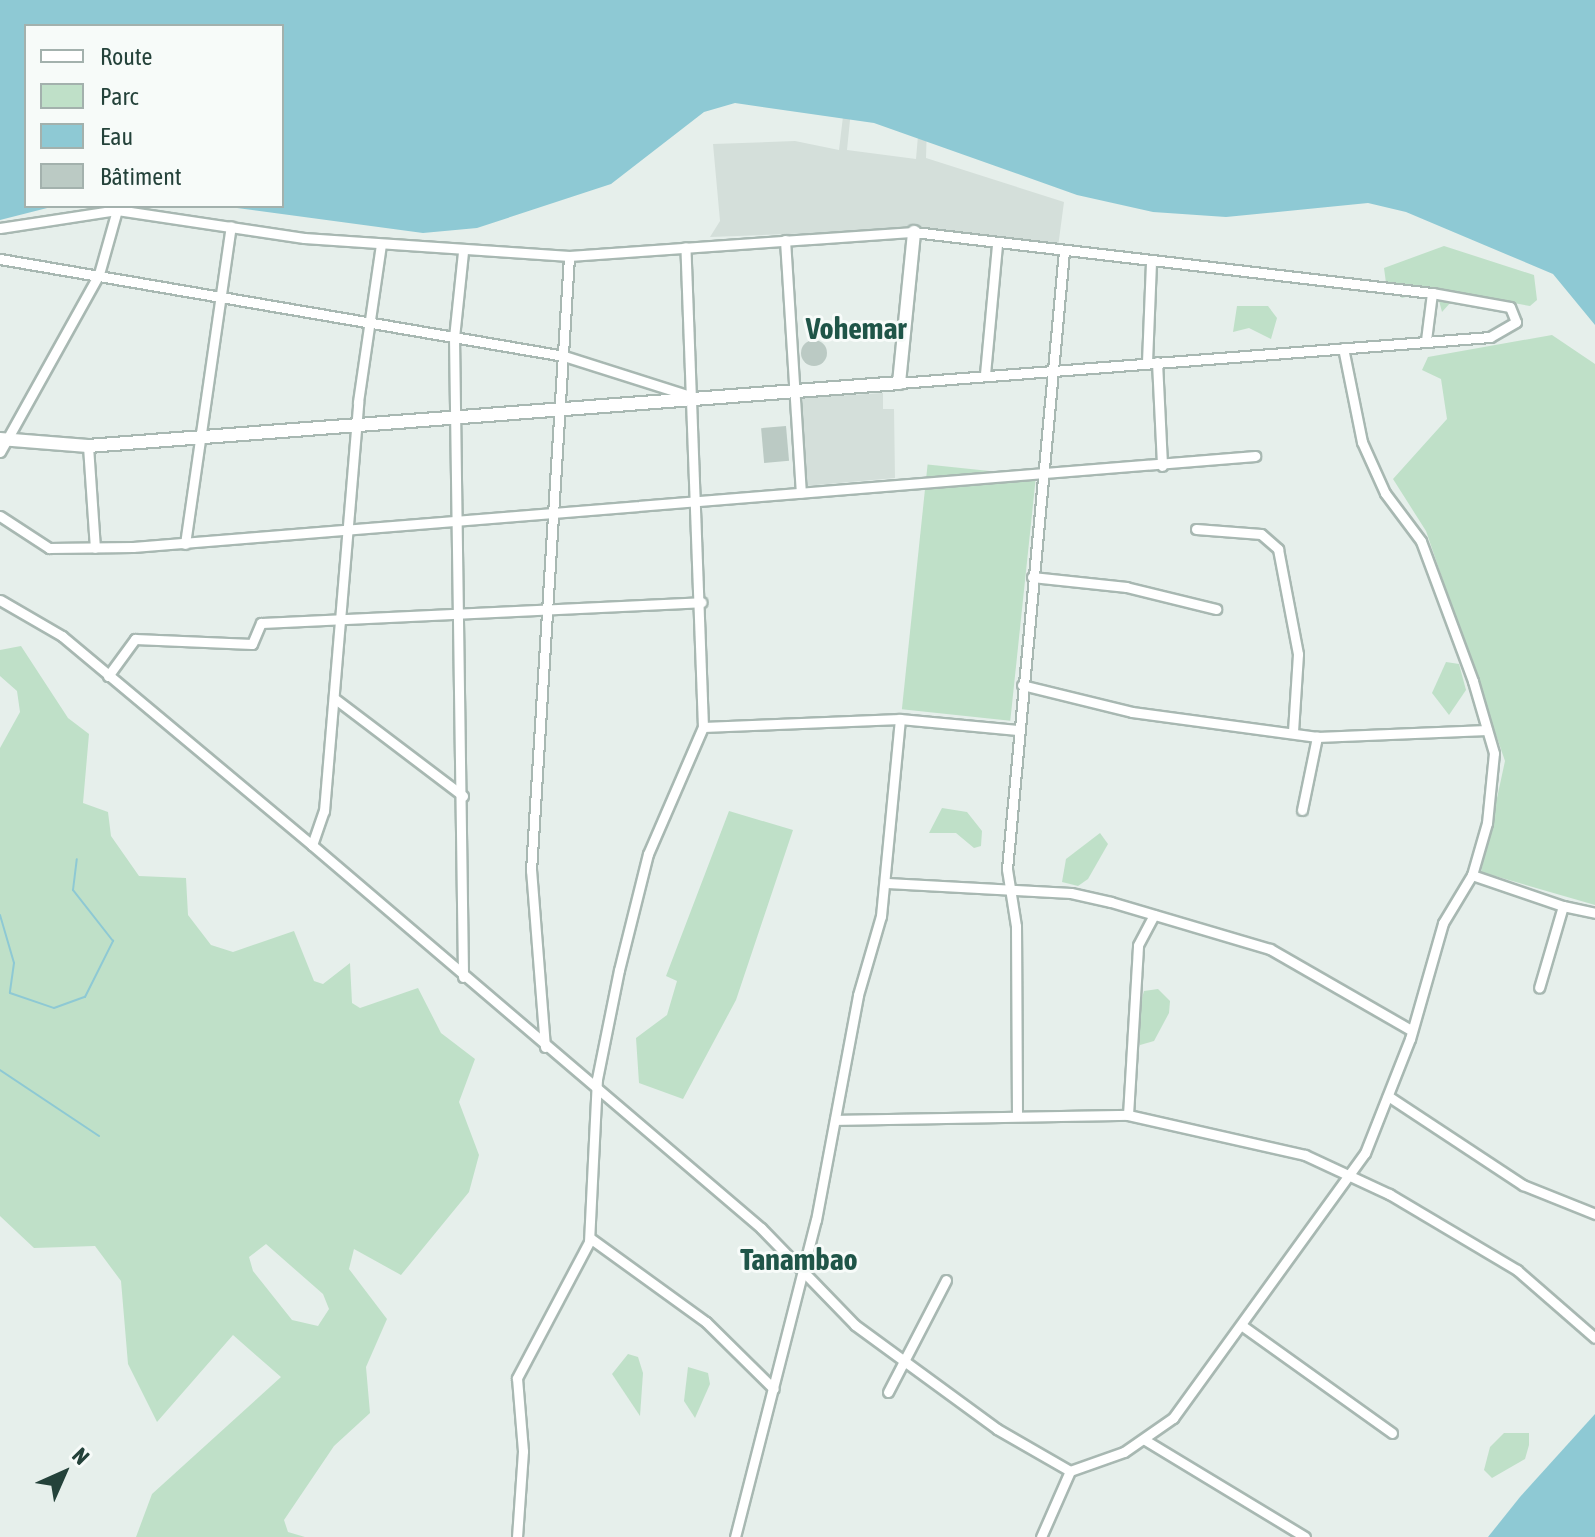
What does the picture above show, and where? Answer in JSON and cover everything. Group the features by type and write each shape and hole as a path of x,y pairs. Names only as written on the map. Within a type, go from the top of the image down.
{"street":[{"path":"0,228 117,210 381,245 569,256 914,232 1151,264 1432,293 1510,307 1516,322 1490,337 1052,368 792,392 690,396 558,410 88,446 2,444 99,274 117,210"},
{"path":"185,544 218,295 231,226"},
{"path":"899,383 914,232"},
{"path":"785,240 792,392 801,492"},
{"path":"312,845 324,811 346,531 381,245"},
{"path":"985,374 997,245"},
{"path":"517,1537 523,1451 517,1378 590,1238 601,1094 619,970 648,854 703,727 702,602 685,247"},
{"path":"1017,1115 1011,889 1017,730 1064,251"},
{"path":"463,252 454,337 457,618 463,796 463,977"},
{"path":"545,1047 531,871 546,609 556,513 558,410 569,256"},
{"path":"0,259 564,356 690,396"},
{"path":"1151,264 1152,362 1162,466"},
{"path":"1426,340 1432,293"},
{"path":"1041,1537 1070,1471 1145,1440 1173,1418 1244,1327 1351,1174 1388,1096 1443,923 1472,875 1493,779 1487,730 1421,541 1385,493 1355,425 1343,348"},
{"path":"88,446 95,548"},
{"path":"0,516 49,548 185,544 1255,456"},
{"path":"1196,529 1261,534 1278,549 1298,654 1293,731"},
{"path":"1032,577 1126,587 1216,609"},
{"path":"0,600 62,636 312,845 801,1269 855,1325 997,1429 1070,1471"},
{"path":"108,676 135,639 252,644 261,623 312,617 337,623 457,618 546,609 702,602"},
{"path":"1022,685 1132,712 1293,731 1317,737 1487,730"},
{"path":"334,698 463,796"},
{"path":"703,727 900,719 1017,730"},
{"path":"735,1537 774,1389 887,883 900,719"},
{"path":"1302,810 1317,737"},
{"path":"1472,875 1563,906 1595,913"},
{"path":"887,883 1071,893 1154,915 1270,949 1409,1029"},
{"path":"1539,988 1563,906"},
{"path":"1128,1115 1138,945 1154,915"},
{"path":"1388,1096 1523,1185 1595,1214"},
{"path":"835,1120 1128,1115 1204,1127 1351,1174 1517,1270 1595,1338"},
{"path":"590,1238 706,1322 774,1389"},
{"path":"888,1392 901,1357 946,1280"},
{"path":"1244,1327 1392,1433"},
{"path":"1145,1440 1305,1537"}],"shaded area":[{"path":"844,108 927,124 926,158 1064,202 1058,247 923,229 710,237 720,221 713,144 795,141 839,150","holes":["851,110 919,124 916,159 847,150"]},
{"path":"883,393 883,409 894,409 895,478 805,486 799,398"}],"green space":[{"path":"1444,246 1534,275 1537,300 1530,306 1459,293 1442,312 1436,289 1402,298 1386,283 1384,268"},
{"path":"1237,306 1268,306 1277,318 1271,339 1249,328 1233,332"},
{"path":"1552,335 1595,364 1595,905 1481,872 1505,761 1426,531 1393,479 1447,419 1441,379 1422,370 1428,357"},
{"path":"928,465 1036,476 1010,721 902,709"},
{"path":"21,646 68,718 89,734 83,803 108,812 111,836 139,876 186,878 188,915 211,945 233,952 294,931 314,981 323,984 350,963 352,1003 360,1008 418,988 441,1033 475,1059 459,1102 479,1155 469,1192 401,1275 354,1249 349,1269 387,1319 366,1367 370,1413 334,1446 284,1520 288,1532 305,1537 136,1537 152,1494 281,1377 233,1335 157,1422 128,1364 121,1281 95,1246 34,1248 0,1216 0,748 20,712 17,691 0,676 0,650","holes":["266,1244 323,1294 329,1309 318,1326 292,1320 253,1271 249,1257"]},
{"path":"1446,662 1459,664 1466,690 1449,715 1432,693"},
{"path":"942,808 967,812 982,831 981,846 974,848 956,833 929,833"},
{"path":"729,811 793,830 736,1000 683,1099 639,1083 636,1038 667,1015 677,981 666,976"},
{"path":"1100,833 1108,844 1088,879 1078,886 1062,882 1066,859"},
{"path":"1158,989 1170,1001 1169,1013 1154,1041 1140,1045 1139,1008 1144,991"},
{"path":"628,1354 638,1357 643,1373 640,1416 612,1374"},
{"path":"688,1367 708,1373 710,1384 695,1418 684,1401"},
{"path":"1504,1433 1529,1433 1529,1445 1525,1459 1492,1478 1484,1470 1490,1447"}],"water":[{"path":"0,0 1595,0 1595,325 1553,274 1406,212 1368,203 1226,217 1153,212 1077,195 874,123 735,103 704,112 611,184 477,228 423,233 237,208 284,208 284,24 24,24 24,208 47,208 0,220"},
{"path":"1595,1414 1595,1537 1488,1537 1520,1497"}],"building":[{"path":"814,340 823,344 827,353 823,362 814,366 805,362 801,353 805,344"},
{"path":"786,426 789,461 764,463 761,428"}],"waterway":[{"path":"0,915 14,963 10,993 54,1008 85,997 113,941 73,890 77,859"},
{"path":"0,1070 99,1136"}],"district":[{"name":"Vohemar","path":"856,328"},
{"name":"Tanambao","path":"799,1259"}]}
